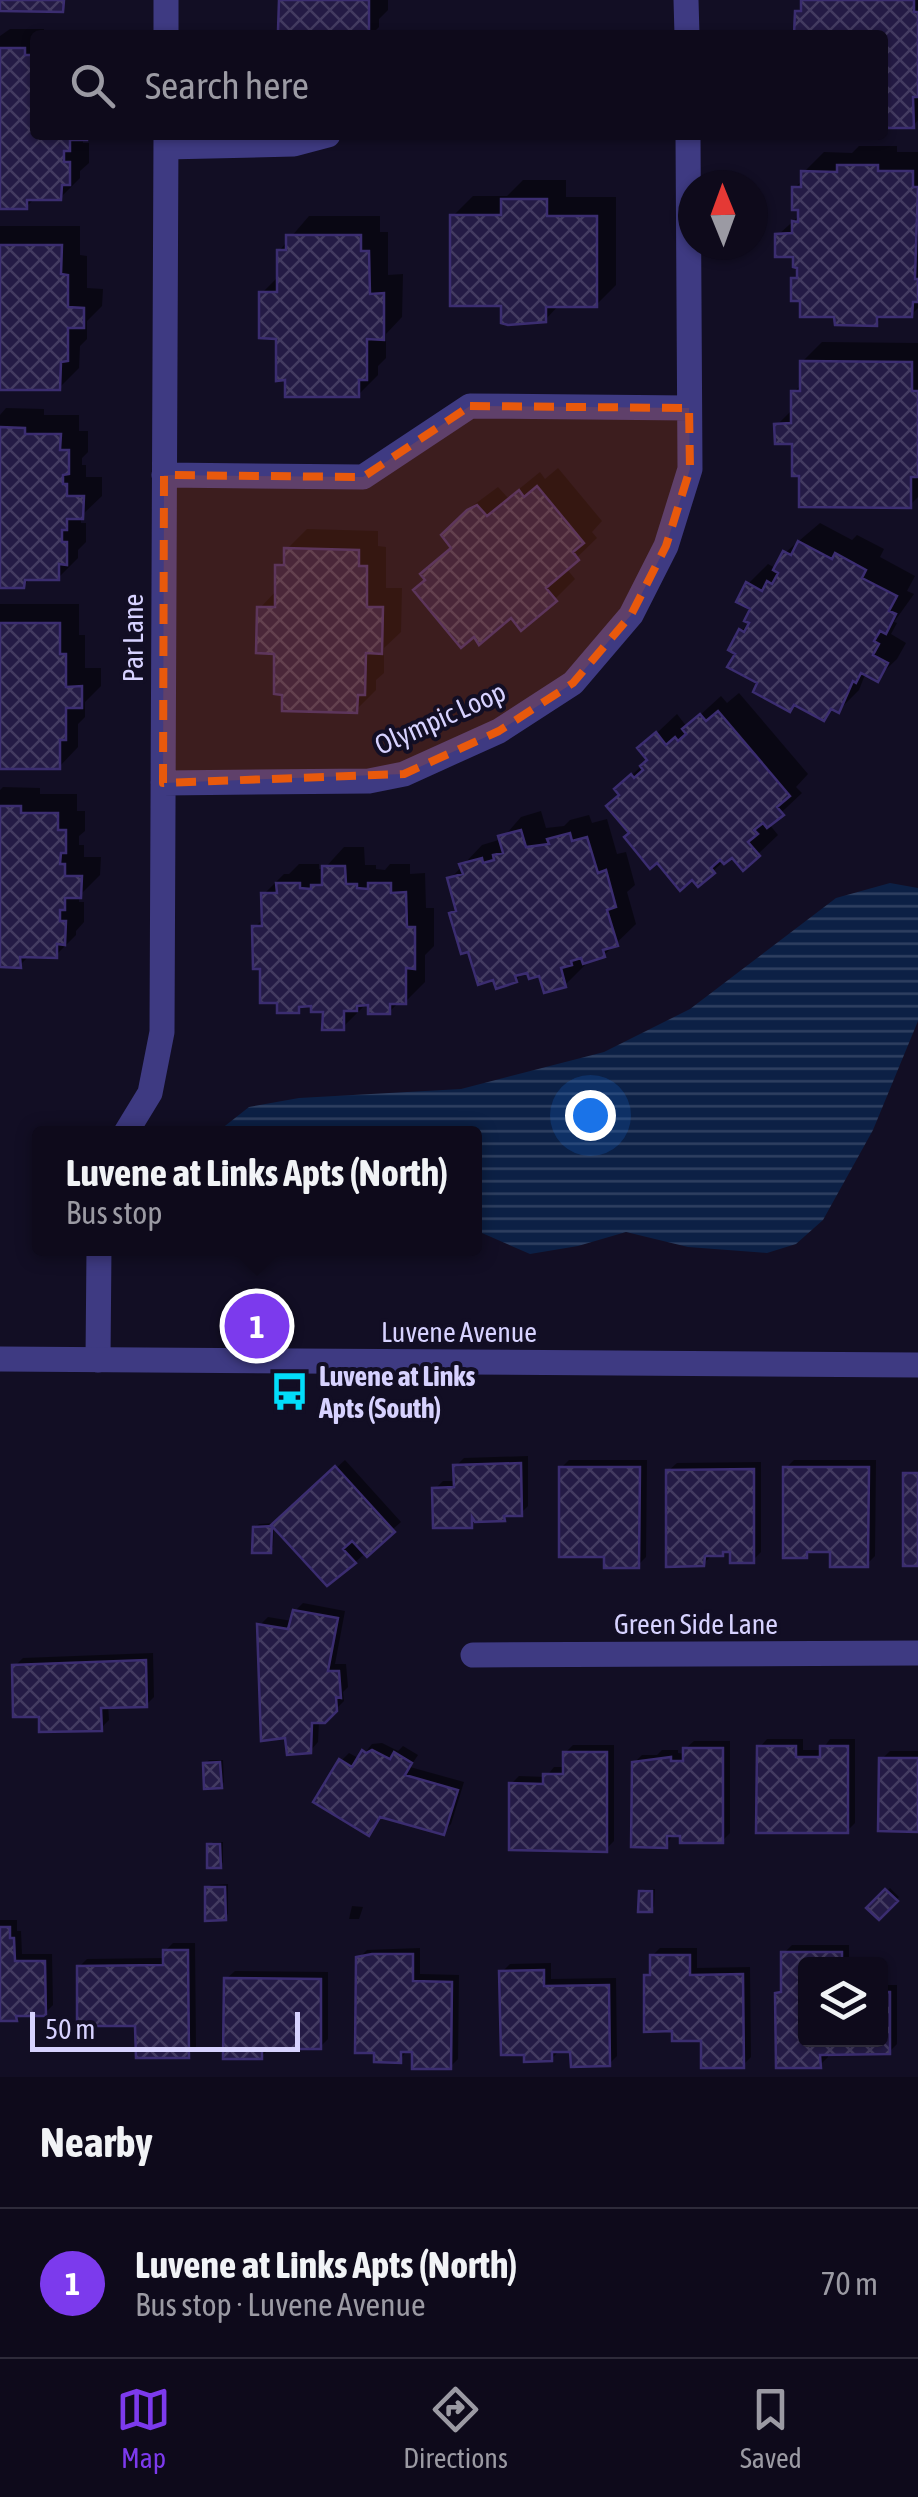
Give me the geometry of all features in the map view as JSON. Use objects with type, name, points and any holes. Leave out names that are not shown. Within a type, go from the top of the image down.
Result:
[{"type":"street","points":[[166,0],[166,30]]},
{"type":"street","points":[[686,0],[687,30]]},
{"type":"street","points":[[166,141],[294,144],[309,140]]},
{"type":"street","name":"Olympic Loop","points":[[163,783],[369,781],[404,774],[499,732],[573,683],[630,615],[666,546],[690,469],[688,140]]},
{"type":"street","name":"Par Lane","points":[[130,1126],[150,1094],[162,1032],[166,141]]},
{"type":"street","points":[[164,474],[364,476],[470,406],[689,408]]},
{"type":"street","points":[[98,1360],[99,1256]]},
{"type":"street","name":"Luvene Avenue","points":[[0,1359],[918,1366]]},
{"type":"street","name":"Green Side Lane","points":[[473,1655],[918,1654]]},
{"type":"highlighted area","points":[[470,406],[689,408],[690,469],[666,546],[631,615],[573,683],[499,731],[404,774],[163,783],[164,475],[363,477]]},
{"type":"water","points":[[890,883],[918,888],[918,1021],[873,1130],[823,1220],[796,1244],[767,1253],[688,1247],[626,1232],[530,1254],[482,1233],[482,1126],[225,1126],[249,1107],[299,1098],[461,1089],[604,1052],[690,1009],[836,898]]},
{"type":"building","points":[[0,0],[64,0],[63,12],[0,11]]},
{"type":"building","points":[[279,0],[369,0],[369,30],[278,30]]},
{"type":"building","points":[[801,0],[914,0],[914,12],[918,12],[918,97],[913,97],[914,128],[888,128],[888,30],[794,30],[795,11],[801,11]]},
{"type":"building","points":[[0,48],[25,48],[25,55],[30,55],[30,140],[70,140],[64,162],[70,162],[70,185],[62,185],[61,200],[27,200],[27,209],[0,209]]},
{"type":"building","points":[[837,165],[878,165],[878,171],[913,171],[913,187],[918,187],[918,302],[913,302],[912,317],[877,317],[877,326],[835,325],[834,317],[800,317],[800,301],[791,301],[791,278],[797,278],[797,268],[793,267],[793,257],[775,257],[775,234],[792,233],[792,221],[798,222],[798,210],[792,210],[792,187],[801,187],[801,171],[837,172]]},
{"type":"building","points":[[501,199],[547,199],[547,216],[597,216],[597,307],[546,307],[546,322],[508,325],[501,323],[501,306],[450,306],[450,215],[501,215]]},
{"type":"building","points":[[286,235],[361,235],[361,251],[369,251],[370,294],[384,293],[384,340],[367,339],[367,380],[359,380],[359,397],[285,397],[285,380],[276,381],[276,339],[259,338],[259,292],[277,292],[277,250],[286,250]]},
{"type":"building","points":[[0,245],[62,245],[61,274],[68,275],[68,307],[84,308],[84,328],[68,328],[68,361],[61,362],[60,390],[0,390]]},
{"type":"building","points":[[800,361],[912,362],[912,391],[918,391],[918,477],[911,477],[911,508],[799,507],[799,476],[792,476],[792,444],[775,444],[774,424],[791,423],[791,391],[800,391]]},
{"type":"building","points":[[0,427],[25,428],[25,434],[61,434],[60,450],[69,450],[69,474],[63,475],[63,484],[67,484],[67,496],[84,496],[83,519],[67,519],[67,530],[62,530],[62,542],[67,542],[67,565],[59,564],[59,580],[25,580],[24,588],[0,588]]},
{"type":"building","points":[[537,486],[584,543],[573,552],[579,560],[546,588],[557,601],[521,631],[511,618],[479,645],[474,637],[461,648],[413,590],[425,580],[420,574],[451,548],[441,535],[467,510],[477,505],[487,516],[519,490],[524,497]]},
{"type":"building","points":[[798,541],[832,559],[835,553],[866,570],[862,578],[897,596],[889,611],[896,614],[886,634],[880,631],[874,641],[879,644],[873,655],[888,663],[878,682],[861,673],[856,683],[853,681],[839,713],[831,709],[824,721],[794,705],[790,712],[753,692],[757,683],[727,667],[735,654],[728,650],[739,629],[744,632],[749,623],[744,621],[750,609],[736,602],[746,582],[762,591],[767,581],[772,584],[778,573],[773,570],[783,551],[791,555]]},
{"type":"building","points":[[284,548],[359,550],[359,566],[367,566],[367,607],[383,607],[382,654],[366,653],[365,695],[358,695],[357,713],[282,711],[282,695],[274,694],[274,654],[256,653],[257,607],[275,607],[275,565],[284,565]]},
{"type":"building","points":[[0,623],[60,623],[60,654],[66,654],[66,687],[82,686],[82,708],[66,708],[66,740],[60,740],[60,769],[0,769]]},
{"type":"building","points":[[718,711],[790,796],[777,807],[784,815],[767,828],[763,823],[754,830],[758,834],[748,842],[760,856],[743,871],[732,858],[724,864],[720,860],[711,868],[715,873],[698,887],[692,880],[680,891],[657,863],[650,869],[624,837],[629,833],[606,806],[619,795],[614,789],[631,774],[634,778],[643,770],[640,766],[647,760],[637,748],[656,732],[666,745],[675,737],[678,741],[686,734],[682,729],[700,714],[706,721]]},
{"type":"building","points":[[0,806],[21,806],[21,813],[58,813],[58,830],[66,830],[66,853],[61,853],[60,864],[65,864],[65,876],[82,876],[81,898],[65,898],[65,910],[60,910],[60,921],[66,921],[65,945],[57,944],[57,958],[20,957],[21,968],[0,967]]},
{"type":"building","points":[[521,830],[526,847],[549,844],[547,839],[570,833],[572,841],[587,837],[598,873],[606,870],[616,907],[607,910],[618,946],[603,950],[605,957],[583,964],[581,958],[571,961],[572,965],[561,968],[566,987],[544,993],[539,976],[529,979],[527,973],[515,976],[517,982],[496,989],[493,980],[478,985],[468,952],[461,954],[449,913],[456,911],[447,878],[463,874],[459,864],[482,858],[483,863],[494,860],[493,855],[503,853],[498,836]]},
{"type":"building","points":[[322,866],[345,866],[346,884],[357,884],[357,888],[368,889],[368,883],[391,883],[391,893],[406,892],[407,927],[415,927],[415,969],[406,968],[406,1004],[390,1004],[390,1014],[368,1014],[368,1005],[357,1006],[357,1011],[344,1011],[344,1030],[322,1030],[323,1012],[311,1012],[311,1006],[299,1007],[299,1013],[277,1013],[277,1003],[260,1003],[260,969],[253,969],[252,926],[262,926],[261,893],[277,893],[276,883],[300,883],[300,888],[311,889],[311,885],[322,885]]},
{"type":"building","points":[[521,1463],[522,1516],[475,1522],[472,1517],[472,1528],[433,1528],[432,1488],[454,1487],[453,1465]]},
{"type":"building","points":[[335,1466],[395,1532],[367,1557],[352,1541],[343,1549],[356,1563],[327,1586],[271,1525]]},
{"type":"building","points":[[559,1467],[640,1467],[639,1568],[604,1568],[604,1557],[559,1557]]},
{"type":"building","points":[[783,1467],[869,1467],[868,1567],[830,1567],[830,1552],[807,1552],[807,1558],[783,1558]]},
{"type":"building","points":[[754,1469],[754,1563],[730,1563],[730,1552],[723,1552],[723,1556],[705,1556],[704,1566],[666,1567],[666,1470]]},
{"type":"building","points":[[903,1473],[918,1473],[918,1566],[903,1566]]},
{"type":"building","points":[[272,1526],[271,1553],[252,1553],[253,1527]]},
{"type":"building","points":[[293,1610],[338,1618],[328,1671],[339,1671],[341,1698],[336,1697],[337,1711],[325,1723],[312,1723],[311,1753],[287,1755],[285,1738],[261,1741],[257,1624],[288,1629]]},
{"type":"building","points":[[146,1660],[147,1707],[101,1708],[102,1731],[39,1732],[39,1717],[13,1717],[12,1665]]},
{"type":"building","points":[[757,1746],[796,1746],[796,1757],[820,1757],[820,1746],[848,1746],[848,1833],[756,1833]]},
{"type":"building","points":[[683,1748],[723,1748],[723,1843],[680,1843],[680,1836],[667,1836],[667,1848],[631,1847],[632,1762],[671,1757],[671,1761],[683,1761]]},
{"type":"building","points":[[362,1750],[372,1750],[390,1759],[394,1752],[412,1763],[405,1775],[458,1790],[444,1835],[380,1817],[369,1836],[313,1802],[339,1759],[352,1767]]},
{"type":"building","points":[[563,1752],[607,1752],[607,1852],[509,1850],[509,1783],[543,1784],[543,1774],[563,1774]]},
{"type":"building","points":[[879,1758],[918,1758],[918,1832],[878,1831]]},
{"type":"building","points":[[220,1762],[222,1788],[204,1789],[203,1763]]},
{"type":"building","points":[[207,1844],[220,1844],[221,1868],[207,1868]]},
{"type":"building","points":[[205,1887],[225,1887],[226,1920],[205,1921]]},
{"type":"building","points":[[885,1889],[898,1901],[879,1920],[866,1908]]},
{"type":"building","points":[[639,1891],[652,1891],[652,1912],[638,1912]]},
{"type":"building","points":[[0,1927],[10,1927],[15,1961],[45,1961],[46,2016],[16,2016],[17,2021],[0,2021]]},
{"type":"building","points":[[163,1950],[188,1950],[189,2058],[136,2058],[135,2026],[77,2026],[77,1966],[163,1965]]},
{"type":"building","points":[[781,1952],[842,1952],[842,1957],[798,1957],[798,2047],[888,2047],[890,1992],[890,2054],[820,2055],[821,2068],[776,2068],[775,1993],[781,1992]]},
{"type":"building","points":[[413,1954],[413,1981],[452,1982],[451,2069],[412,2069],[412,2052],[401,2052],[401,2063],[374,2062],[374,2053],[355,2053],[356,1957]]},
{"type":"building","points":[[650,1955],[690,1955],[690,1975],[743,1974],[744,2068],[701,2068],[701,2041],[672,2041],[672,2031],[644,2032],[644,1975],[650,1975]]},
{"type":"building","points":[[544,1970],[544,1986],[609,1985],[610,2066],[571,2067],[570,2052],[552,2052],[552,2061],[524,2062],[524,2055],[501,2055],[499,1971]]},
{"type":"building","points":[[224,1978],[321,1979],[321,2049],[262,2049],[262,2059],[223,2059]]},
{"type":"place","name":"Luvene at Links Apts (North)","points":[[257,1326]]},
{"type":"place","name":"Luvene at Links Apts (South)","points":[[289,1392]]}]
